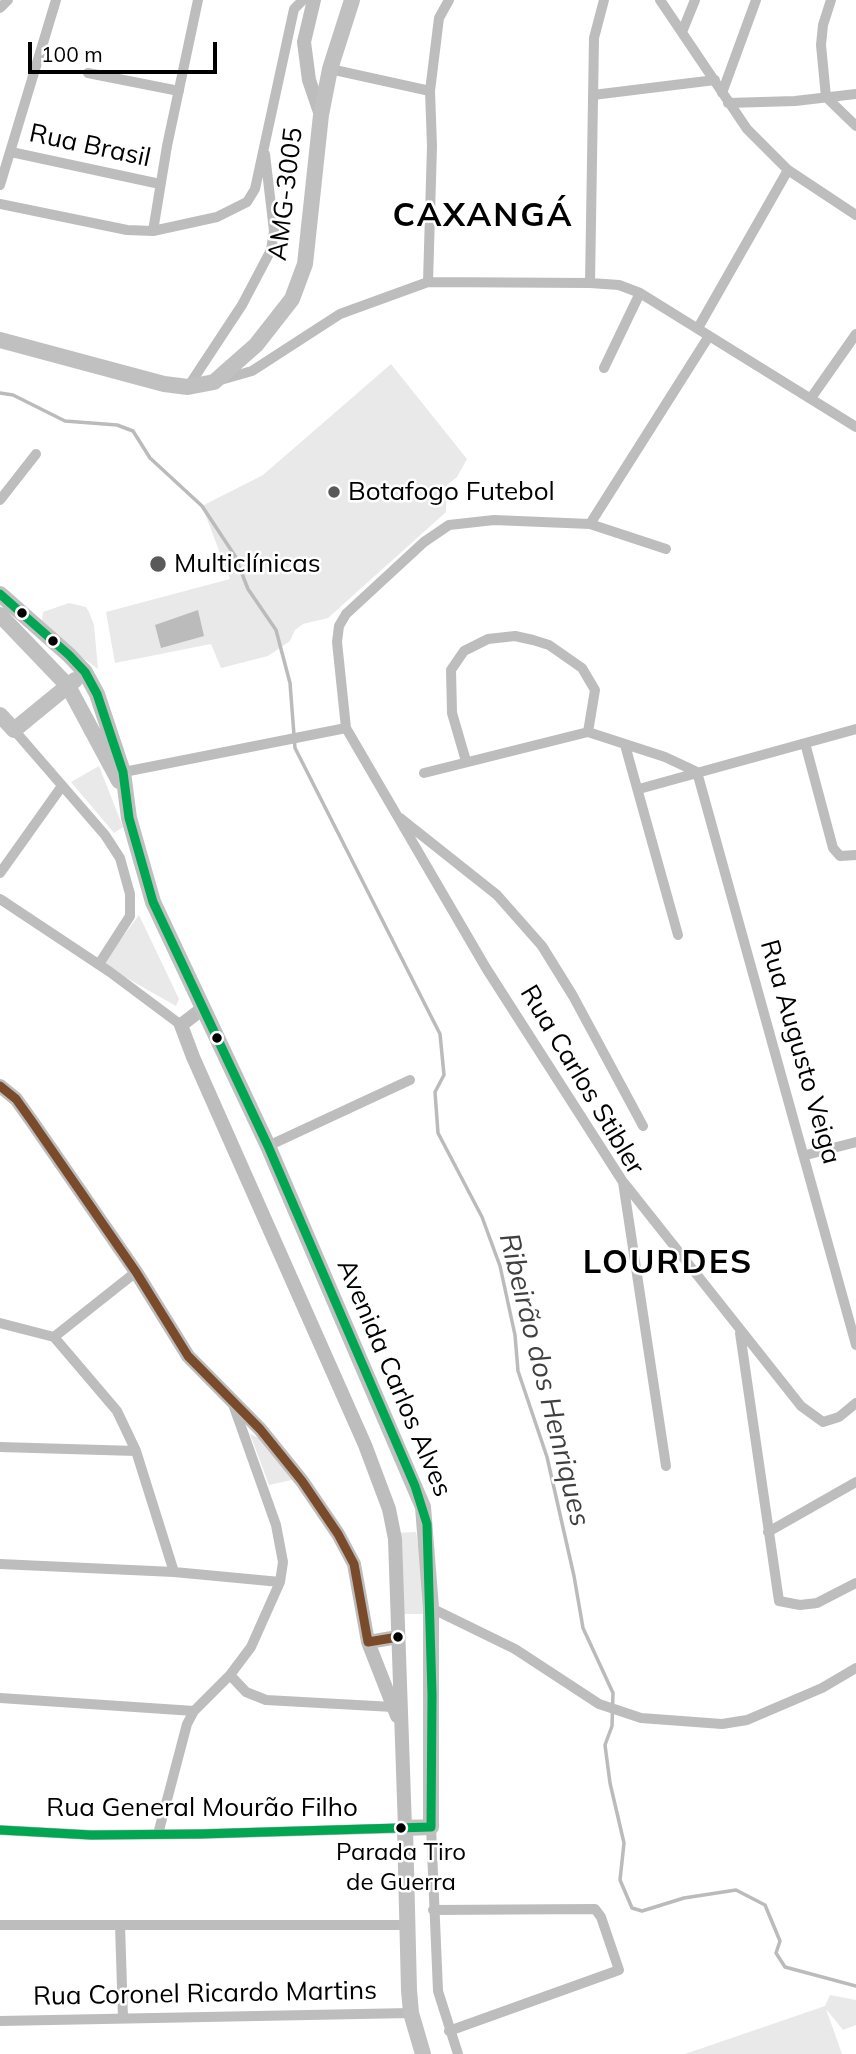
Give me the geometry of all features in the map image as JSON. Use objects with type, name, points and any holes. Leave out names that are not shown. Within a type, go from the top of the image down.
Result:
[{"type":"main road","name":"AMG-3005","points":[[214,382],[256,345],[292,299],[305,264],[311,231],[321,115],[330,68],[352,0]]},
{"type":"main road","points":[[0,340],[164,384],[188,387],[214,382]]},
{"type":"main road","points":[[0,594],[30,618],[85,672],[108,720],[120,778]]},
{"type":"main road","points":[[0,614],[68,686],[120,778]]},
{"type":"main road","points":[[0,715],[14,730],[85,672]]},
{"type":"main road","name":"Avenida Carlos Alves","points":[[120,778],[153,902],[268,1146],[423,1507],[431,1608],[431,1827]]},
{"type":"main road","points":[[424,2054],[411,2013],[406,1925],[405,1828],[431,1827]]},
{"type":"street","points":[[0,8],[8,0]]},
{"type":"street","points":[[0,185],[56,0]]},
{"type":"street","points":[[153,231],[160,184],[198,0]]},
{"type":"street","points":[[0,205],[127,230],[153,231],[217,217],[247,202],[255,189],[295,4],[303,0]]},
{"type":"street","points":[[314,0],[304,42],[309,80],[321,115]]},
{"type":"street","points":[[428,282],[432,146],[430,91],[439,18],[449,0]]},
{"type":"street","points":[[590,283],[594,38],[604,0]]},
{"type":"street","points":[[660,0],[747,130],[788,170],[856,215]]},
{"type":"street","points":[[682,32],[695,0]]},
{"type":"street","points":[[725,98],[756,0]]},
{"type":"street","points":[[831,0],[823,25],[821,45],[826,97],[856,126]]},
{"type":"street","points":[[330,68],[430,91]]},
{"type":"street","points":[[89,74],[179,91]]},
{"type":"street","points":[[593,95],[715,80]]},
{"type":"street","points":[[725,98],[795,101],[856,94]]},
{"type":"street","points":[[188,387],[242,305],[271,250],[274,231],[264,148]]},
{"type":"street","name":"Rua Brasil","points":[[11,152],[160,184]]},
{"type":"street","points":[[698,328],[788,170]]},
{"type":"street","points":[[214,382],[251,371],[340,314],[428,282],[620,285],[640,293],[856,427]]},
{"type":"street","points":[[604,368],[640,293]]},
{"type":"street","points":[[811,398],[856,334]]},
{"type":"street","points":[[590,524],[709,336]]},
{"type":"street","points":[[0,500],[36,454]]},
{"type":"street","points":[[120,778],[346,728],[337,642],[339,626],[346,614],[424,542],[449,525],[470,521],[590,524],[666,549]]},
{"type":"street","points":[[466,761],[452,713],[451,670],[464,651],[488,639],[515,636],[533,640],[549,645],[583,668],[595,690],[589,732]]},
{"type":"street","name":"Rua Carlos Stibler","points":[[346,728],[486,968],[623,1182],[666,1466]]},
{"type":"street","points":[[639,789],[856,729]]},
{"type":"street","points":[[14,730],[114,848],[130,894],[132,908],[127,925],[99,964]]},
{"type":"street","points":[[424,773],[589,732],[665,757],[697,772]]},
{"type":"street","points":[[805,743],[833,848],[841,856],[856,855]]},
{"type":"street","points":[[625,745],[678,935]]},
{"type":"street","name":"Rua Augusto Veiga","points":[[697,772],[806,1155],[856,1345]]},
{"type":"street","points":[[0,873],[62,786]]},
{"type":"street","points":[[395,814],[497,895],[542,946],[579,1006],[643,1126]]},
{"type":"street","points":[[0,899],[99,964],[181,1025],[380,1483],[395,1539],[405,1828]]},
{"type":"street","points":[[181,1025],[202,1009]]},
{"type":"street","points":[[268,1146],[410,1080]]},
{"type":"street","points":[[0,1086],[31,1119],[136,1272],[188,1356],[260,1429],[295,1472],[348,1548],[359,1582],[368,1642],[401,1726]]},
{"type":"street","points":[[806,1155],[856,1142]]},
{"type":"street","points":[[623,1182],[740,1333],[816,1419],[830,1421],[853,1405]]},
{"type":"street","points":[[54,1336],[136,1272]]},
{"type":"street","points":[[0,1323],[54,1336],[117,1411],[136,1451],[174,1572]]},
{"type":"street","points":[[740,1333],[779,1601],[800,1605],[817,1603],[856,1583]]},
{"type":"street","points":[[158,1834],[187,1724],[194,1711],[230,1675],[251,1647],[280,1582],[283,1562],[276,1525],[233,1404]]},
{"type":"street","points":[[0,1447],[136,1451]]},
{"type":"street","points":[[768,1532],[856,1482]]},
{"type":"street","points":[[0,1564],[174,1572],[280,1582]]},
{"type":"street","points":[[431,1608],[515,1649],[599,1704],[625,1714],[712,1724],[747,1720],[822,1688],[856,1668]]},
{"type":"street","points":[[368,1642],[398,1637]]},
{"type":"street","points":[[230,1675],[246,1692],[266,1700],[393,1707]]},
{"type":"street","points":[[0,1698],[194,1711]]},
{"type":"street","points":[[431,1827],[438,1991],[458,2054]]},
{"type":"street","name":"Rua General Mourão Filho","points":[[0,1830],[158,1834],[405,1828]]},
{"type":"street","points":[[433,1910],[590,1907],[598,1911],[601,1917],[619,1970],[449,2031]]},
{"type":"street","points":[[0,1924],[406,1925]]},
{"type":"street","points":[[120,1925],[123,2018]]},
{"type":"street","name":"Rua Coronel Ricardo Martins","points":[[0,2021],[411,2013]]},
{"type":"shaded area","points":[[391,364],[467,459],[457,477],[447,485],[446,512],[328,618],[303,624],[295,630],[290,641],[268,656],[221,668],[211,644],[115,663],[106,612],[230,579],[202,506],[263,475]]},
{"type":"shaded area","points":[[69,603],[86,607],[89,612],[94,625],[98,669],[41,627],[43,612]]},
{"type":"shaded area","points":[[198,610],[204,636],[161,648],[155,625]]},
{"type":"shaded area","points":[[99,766],[123,827],[114,833],[71,782]]},
{"type":"shaded area","points":[[139,915],[179,999],[176,1006],[102,964]]},
{"type":"shaded area","points":[[250,1434],[264,1440],[292,1480],[269,1485]]},
{"type":"shaded area","points":[[416,1532],[423,1577],[423,1614],[402,1614],[396,1533]]},
{"type":"shaded area","points":[[830,1995],[856,2000],[856,2025],[843,2030],[826,2009],[842,2054],[685,2054],[825,2006]]},
{"type":"waterway","name":"Ribeirão dos Henriques","points":[[0,393],[13,395],[65,421],[117,425],[133,431],[150,458],[202,506],[235,556],[248,589],[276,630],[290,683],[295,748],[440,1034],[444,1075],[435,1092],[438,1133],[482,1217],[500,1266],[515,1335],[518,1371],[547,1457],[583,1628],[613,1693],[612,1726],[605,1745],[610,1783],[624,1843],[620,1880],[632,1908],[642,1911],[684,1898],[736,1890],[765,1905],[780,1941],[776,1953],[785,1967],[856,1986]]},
{"type":"transit line","points":[[0,594],[69,655],[85,672],[97,694],[123,772],[129,818],[153,902],[268,1146],[415,1486],[427,1524],[432,1695],[431,1827],[91,1835],[0,1830]]},
{"type":"transit line","points":[[0,1086],[16,1099],[31,1120],[136,1272],[188,1356],[260,1429],[302,1481],[338,1534],[354,1564],[368,1642],[398,1637]]},
{"type":"place","name":"Botafogo Futebol","points":[[334,492]]},
{"type":"place","name":"Multiclínicas","points":[[158,564]]},
{"type":"place","name":"Parada Tiro de Guerra","points":[[401,1828]]},
{"type":"district","name":"CAXANGÁ","points":[[483,216]]},
{"type":"district","name":"LOURDES","points":[[668,1263]]}]
